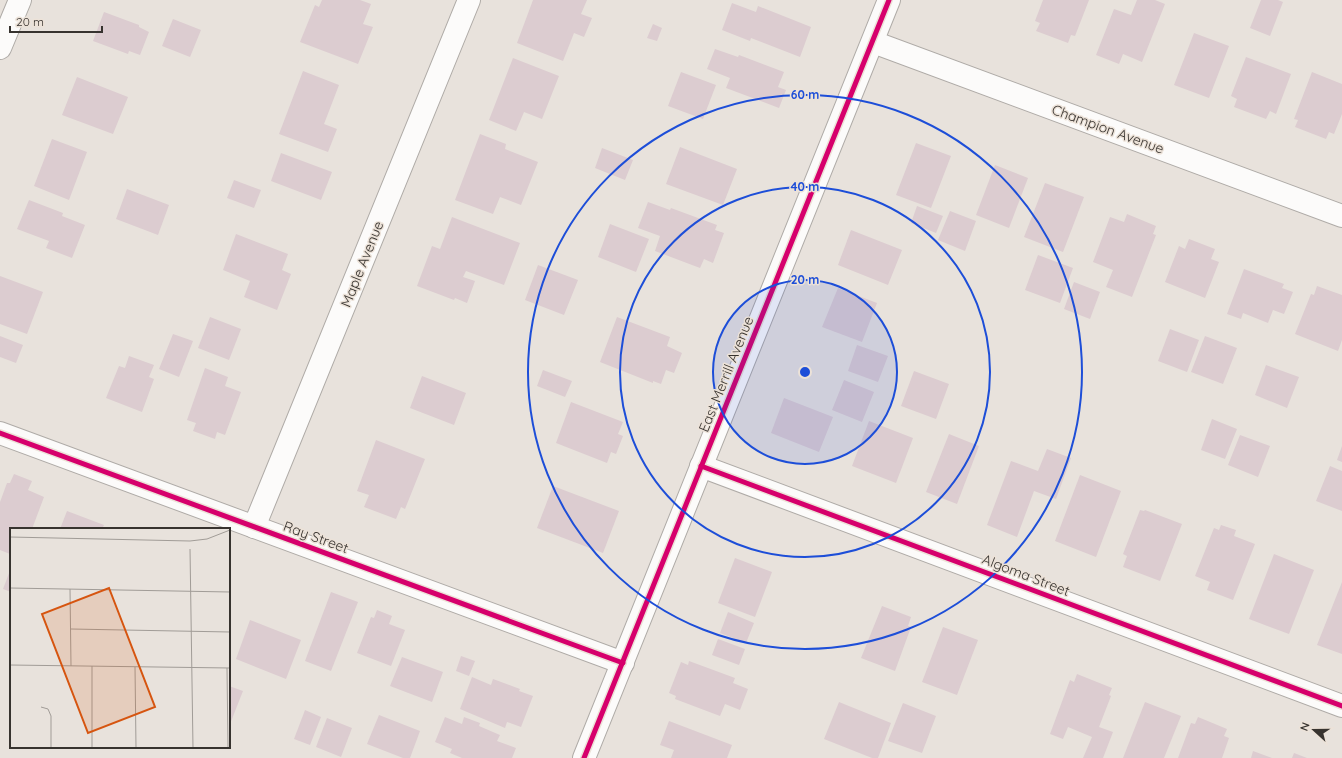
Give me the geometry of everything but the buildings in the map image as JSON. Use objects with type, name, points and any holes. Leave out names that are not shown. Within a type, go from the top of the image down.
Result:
[{"type":"street","points":[[0,48],[20,0]]},
{"type":"street","name":"Maple Avenue","points":[[254,527],[469,0]]},
{"type":"street","name":"East Merrill Avenue","points":[[584,758],[889,0]]},
{"type":"street","name":"Champion Avenue","points":[[873,42],[1342,216]]},
{"type":"street","name":"Ray Street","points":[[0,433],[623,663]]},
{"type":"street","name":"Algoma Street","points":[[701,466],[1342,706]]},
{"type":"cycle path","points":[[584,758],[889,0]]},
{"type":"cycle path","points":[[0,433],[623,663]]},
{"type":"cycle path","points":[[701,466],[1342,706]]}]
